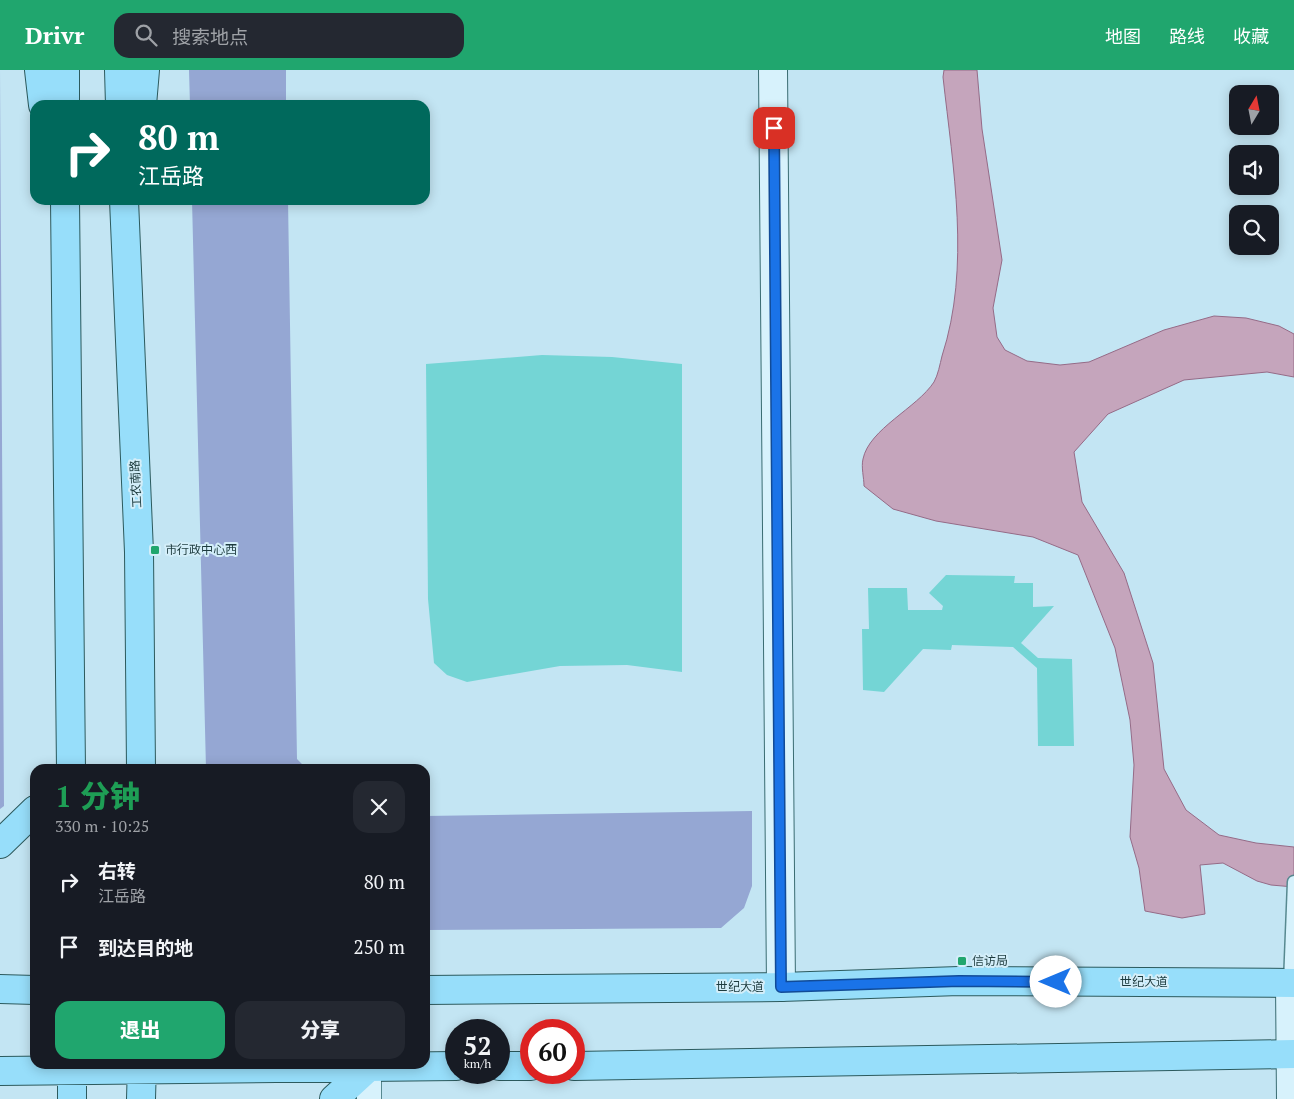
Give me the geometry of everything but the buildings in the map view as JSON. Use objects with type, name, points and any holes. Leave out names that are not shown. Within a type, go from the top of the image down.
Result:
[{"type":"main road","points":[[39,70],[42,100]]},
{"type":"main road","points":[[65,70],[65,100]]},
{"type":"main road","points":[[119,70],[120,100]]},
{"type":"main road","points":[[142,100],[145,70]]},
{"type":"main road","points":[[55,205],[64,293]]},
{"type":"main road","points":[[64,205],[70,764]]},
{"type":"main road","name":"工农南路","points":[[124,205],[126,291],[139,552],[143,764]]},
{"type":"main road","points":[[126,291],[134,205]]},
{"type":"main road","points":[[0,844],[30,815]]},
{"type":"main road","name":"世纪大道","points":[[430,990],[781,987],[959,981],[1292,983]]},
{"type":"main road","points":[[0,989],[30,990]]},
{"type":"main road","points":[[585,1066],[1292,1054]]},
{"type":"main road","points":[[430,1066],[445,1066]]},
{"type":"main road","points":[[0,1071],[36,1069]]},
{"type":"main road","points":[[72,1069],[72,1099]]},
{"type":"main road","points":[[141,1099],[142,1069]]},
{"type":"main road","points":[[334,1099],[366,1069]]},
{"type":"street","points":[[774,70],[781,987]]},
{"type":"street","points":[[1291,1099],[1292,983]]},
{"type":"street","points":[[368,1069],[369,1099]]},
{"type":"lane","points":[[1292,983],[1292,898],[1294,882]]},
{"type":"shaded area","points":[[0,70],[4,806],[0,809]]},
{"type":"shaded area","points":[[189,70],[286,70],[286,100],[190,100]]},
{"type":"shaded area","points":[[944,70],[977,70],[982,129],[1002,260],[993,308],[997,337],[1005,350],[1027,361],[1060,365],[1089,362],[1164,330],[1214,316],[1246,318],[1279,326],[1294,334],[1294,377],[1267,372],[1184,380],[1108,414],[1074,452],[1082,502],[1124,573],[1153,663],[1164,769],[1186,810],[1219,835],[1256,843],[1294,847],[1294,887],[1271,885],[1257,881],[1223,863],[1200,865],[1205,914],[1182,918],[1145,911],[1139,868],[1130,837],[1134,765],[1130,720],[1115,648],[1078,555],[1033,537],[936,521],[893,509],[864,486],[862,462],[867,448],[884,428],[917,401],[934,382],[951,322],[956,288],[958,253],[957,217],[943,77]]},
{"type":"shaded area","points":[[192,205],[288,205],[297,759],[302,764],[206,764]]},
{"type":"shaded area","points":[[752,811],[752,886],[744,908],[721,928],[430,930],[430,816]]},
{"type":"place","name":"市行政中心西","points":[[155,550]]},
{"type":"place","name":"信访局","points":[[962,961]]},
{"type":"route","points":[[774,128],[781,987],[959,981],[1056,982]]}]
